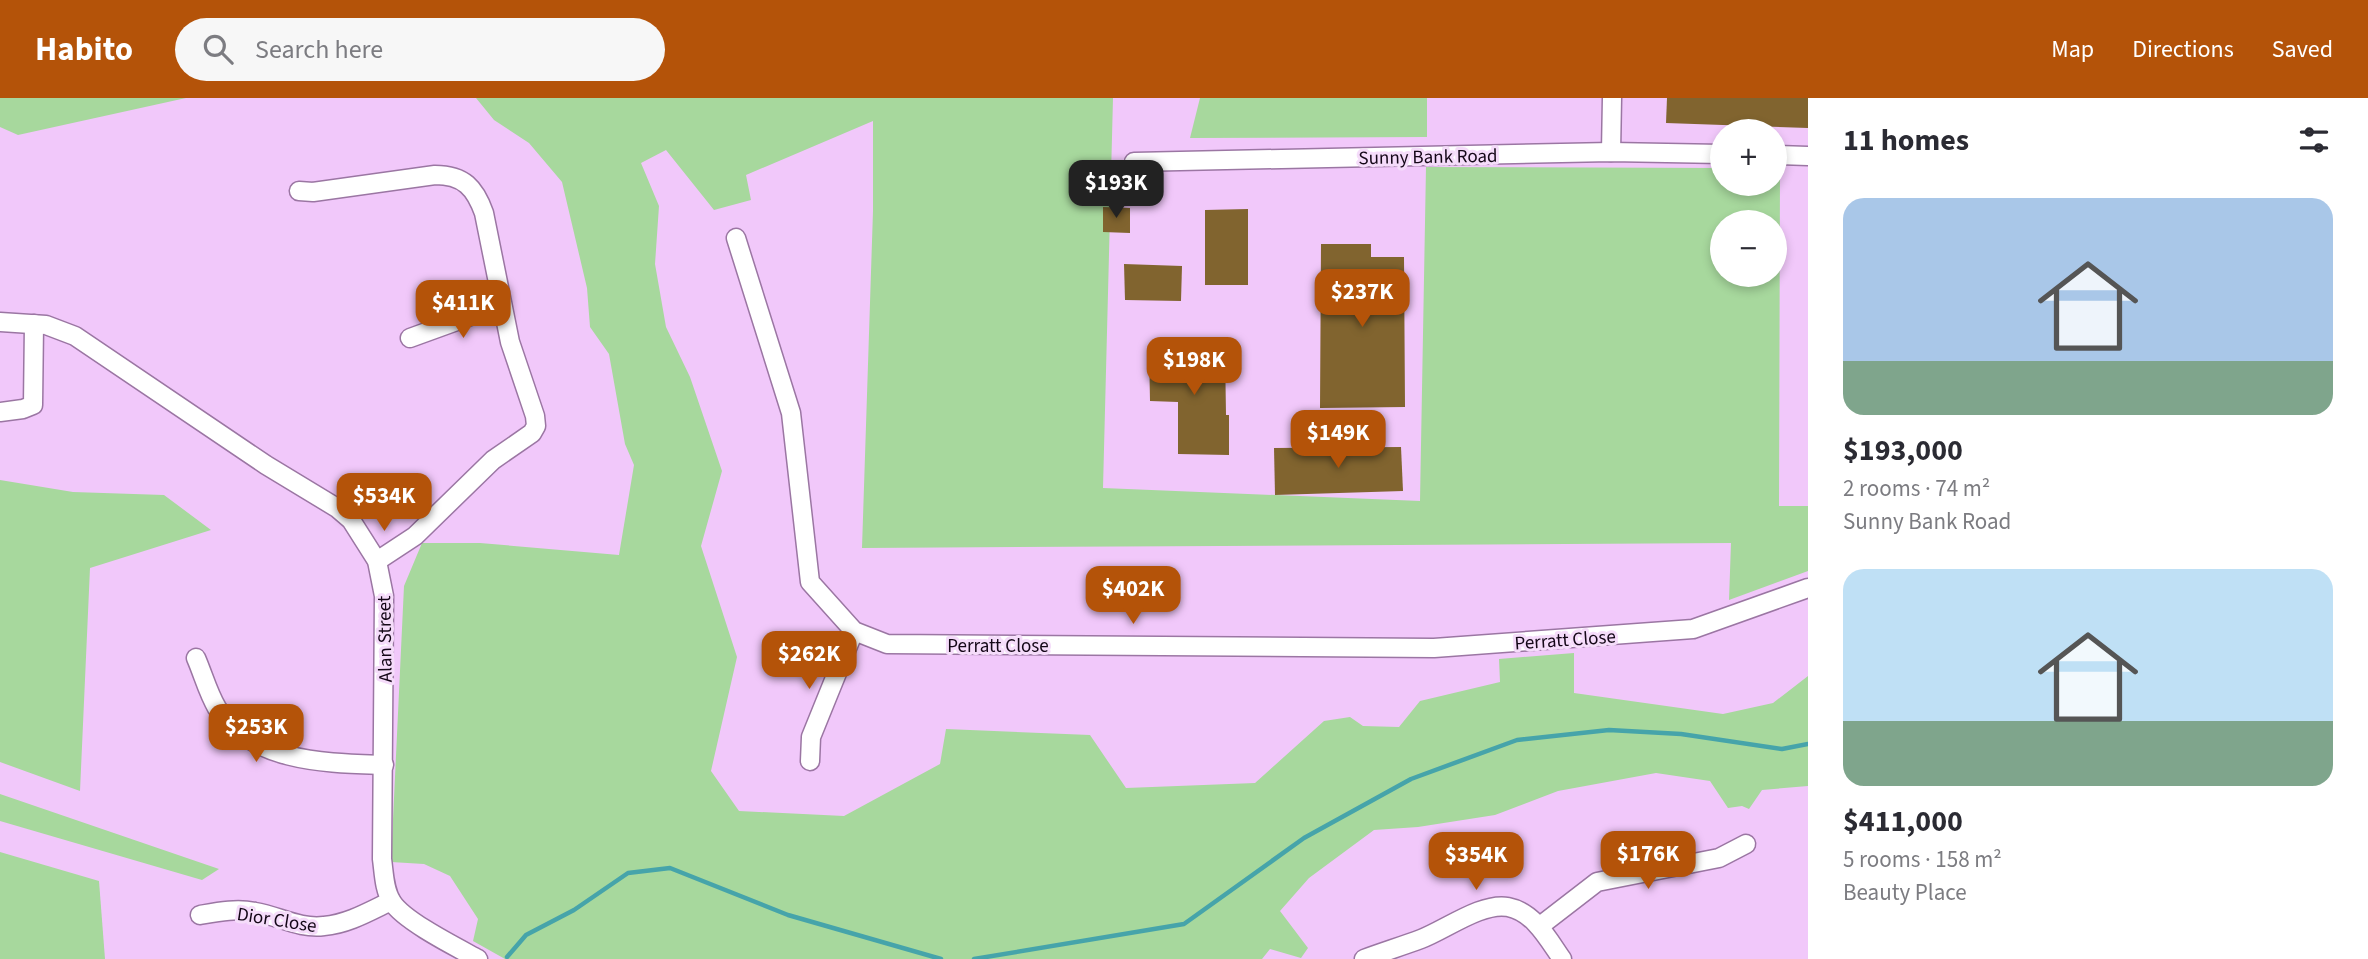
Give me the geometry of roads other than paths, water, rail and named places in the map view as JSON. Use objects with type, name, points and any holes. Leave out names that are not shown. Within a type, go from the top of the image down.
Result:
[{"type":"street","points":[[1611,152],[1612,98]]},
{"type":"street","name":"Sunny Bank Road","points":[[1134,162],[1611,152],[1710,154]]},
{"type":"street","points":[[1787,155],[1808,156]]},
{"type":"street","points":[[299,191],[313,192],[435,175],[446,175],[467,183],[478,197],[484,214],[510,342],[535,416],[536,426],[532,433],[494,460],[415,536],[377,561]]},
{"type":"street","name":"Perratt Close","points":[[736,238],[791,413],[810,582],[854,631],[887,644],[1434,648],[1693,629],[1808,588]]},
{"type":"street","points":[[410,338],[501,305]]},
{"type":"street","name":"Alan Street","points":[[0,322],[46,325],[75,336],[266,465],[337,508],[351,520],[377,561],[384,596],[382,859],[391,901]]},
{"type":"street","points":[[0,412],[23,410],[33,405],[34,324]]},
{"type":"street","points":[[810,761],[811,737],[854,631]]},
{"type":"street","points":[[196,658],[217,708],[242,735],[275,753],[317,761],[384,765]]},
{"type":"street","points":[[1540,926],[1597,882],[1719,858],[1746,844]]},
{"type":"street","points":[[391,901],[405,917],[478,959]]},
{"type":"street","name":"Dior Close","points":[[200,915],[254,911],[304,927],[325,926],[346,922],[391,901]]},
{"type":"street","points":[[1364,959],[1423,939],[1488,908],[1507,907],[1540,926],[1562,959]]},
{"type":"waterway","points":[[974,959],[1184,924],[1304,838],[1411,779],[1517,740],[1609,730],[1681,734],[1782,749],[1808,744]]},
{"type":"waterway","points":[[507,957],[526,935],[574,910],[628,873],[670,868],[788,915],[941,959]]}]
